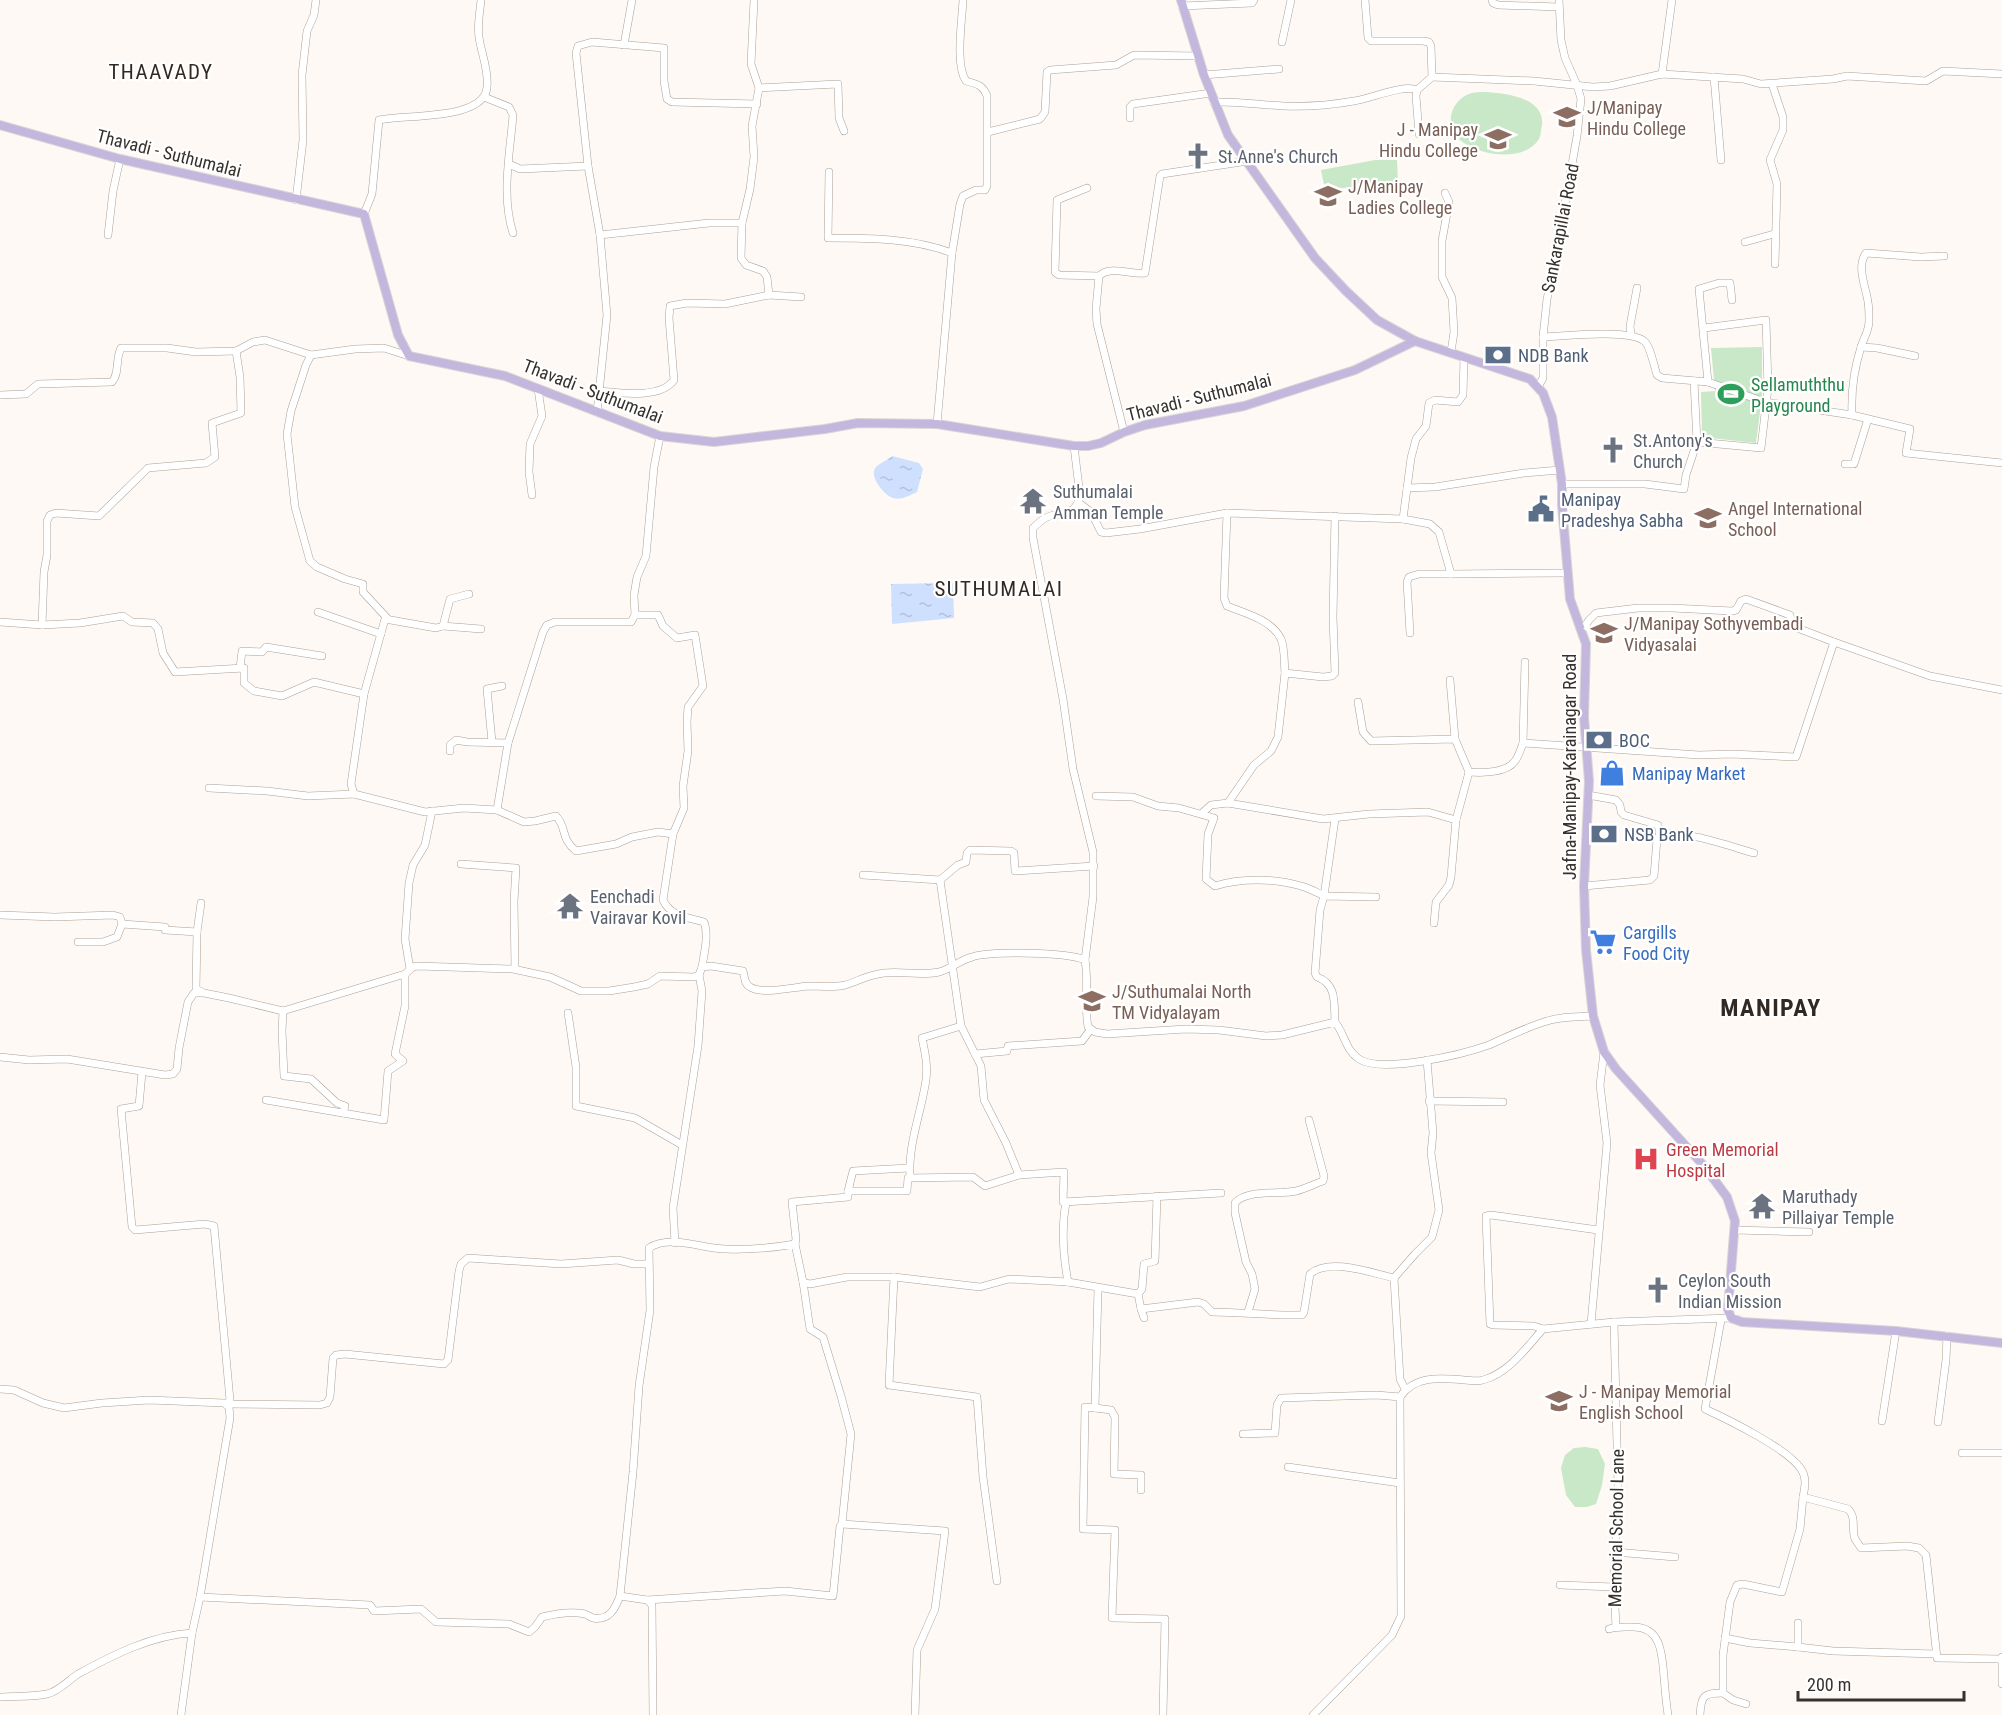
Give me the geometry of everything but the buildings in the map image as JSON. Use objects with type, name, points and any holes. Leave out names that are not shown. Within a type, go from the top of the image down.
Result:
[{"type":"main road","points":[[1181,3],[1204,75],[1228,135],[1315,258],[1377,320],[1415,341],[1530,379],[1538,387]]},
{"type":"main road","name":"Thavadi - Suthumalai","points":[[0,125],[120,159],[296,200],[364,213]]},
{"type":"main road","points":[[364,213],[398,335],[409,356]]},
{"type":"main road","name":"Thavadi - Suthumalai","points":[[409,356],[505,376],[660,436],[714,442],[858,423],[937,424],[1074,446],[1088,446],[1145,425],[1244,406],[1355,370],[1415,341]]},
{"type":"main road","name":"Jafna-Manipay-Karainagar Road","points":[[1538,387],[1552,417],[1562,484],[1570,599],[1586,644],[1584,717],[1588,795],[1584,886],[1586,950],[1593,1016],[1604,1052],[1616,1069],[1704,1166],[1727,1197],[1735,1221],[1728,1309],[1731,1318]]},
{"type":"main road","points":[[1731,1318],[1742,1322],[1896,1331],[2002,1343]]},
{"type":"street","points":[[296,200],[303,140],[302,75],[307,31],[314,15],[316,0]]},
{"type":"street","points":[[364,213],[372,194],[379,120],[447,114],[471,106],[484,97],[487,87],[478,35],[481,0]]},
{"type":"street","points":[[624,45],[632,0]]},
{"type":"street","points":[[754,0],[751,64],[759,88],[752,126],[754,157],[742,223],[741,258],[746,265],[763,271],[769,295]]},
{"type":"street","points":[[937,424],[952,254],[960,204],[963,196],[976,190],[984,190],[987,186],[987,96],[984,88],[966,81],[963,76],[961,61],[963,0]]},
{"type":"street","points":[[1181,3],[1252,3],[1254,0]]},
{"type":"street","points":[[1282,42],[1291,0]]},
{"type":"street","points":[[1365,0],[1368,38],[1371,41],[1429,42],[1432,77]]},
{"type":"street","points":[[1492,0],[1498,6],[1559,4]]},
{"type":"street","points":[[1662,74],[1672,0]]},
{"type":"street","name":"Sankarapillai Road","points":[[1538,387],[1543,378],[1542,337],[1546,299],[1554,272],[1581,99],[1565,58],[1561,40],[1559,4]]},
{"type":"street","points":[[597,412],[607,315],[600,235],[588,166],[576,53],[578,46],[592,42],[664,48],[667,99],[672,102],[757,104]]},
{"type":"street","points":[[988,132],[1040,119],[1045,111],[1047,72],[1050,70],[1116,65],[1134,55],[1198,56]]},
{"type":"street","points":[[1204,75],[1279,69]]},
{"type":"street","points":[[1417,90],[1432,77],[1610,86],[1662,74],[1714,76],[1743,79],[1761,84],[1833,79],[1847,75],[1926,81],[1943,71],[2002,74]]},
{"type":"street","points":[[1714,76],[1721,160]]},
{"type":"street","points":[[759,88],[838,84],[839,118],[844,131]]},
{"type":"street","points":[[1772,84],[1783,117],[1783,130],[1770,160],[1777,184],[1774,264]]},
{"type":"street","points":[[1130,118],[1130,106],[1133,104],[1213,97],[1283,106],[1308,106],[1354,101],[1406,88],[1417,90]]},
{"type":"street","points":[[1417,90],[1419,134]]},
{"type":"street","points":[[484,97],[509,107],[512,112],[507,202],[508,220],[513,233]]},
{"type":"street","points":[[108,235],[113,191],[120,159]]},
{"type":"street","points":[[1087,188],[1057,201],[1055,272],[1059,276],[1099,276],[1113,271],[1145,273],[1160,176],[1248,161]]},
{"type":"street","points":[[509,164],[520,169],[588,166]]},
{"type":"street","points":[[829,172],[828,238],[881,238],[938,248],[952,254]]},
{"type":"street","points":[[1445,193],[1449,202],[1442,241],[1443,277],[1452,297],[1454,332],[1451,352]]},
{"type":"street","points":[[600,235],[709,223],[742,223]]},
{"type":"street","points":[[1745,242],[1774,234]]},
{"type":"street","points":[[1852,415],[1851,397],[1854,375],[1861,347],[1869,329],[1869,304],[1862,272],[1862,259],[1866,253],[1921,257],[1944,256]]},
{"type":"street","points":[[1099,276],[1097,324],[1124,432]]},
{"type":"street","points":[[1708,382],[1699,289],[1719,283],[1730,283],[1732,300]]},
{"type":"street","points":[[1632,335],[1630,326],[1637,288]]},
{"type":"street","points":[[599,391],[658,392],[670,386],[674,380],[670,306],[687,303],[724,304],[769,295],[801,297]]},
{"type":"street","points":[[1697,442],[1761,448],[1768,388],[1766,320],[1704,328]]},
{"type":"street","points":[[1542,337],[1632,335],[1645,341],[1651,360],[1658,375],[1662,378],[1708,382],[1765,402],[1852,415],[1910,429],[1906,453],[2002,464]]},
{"type":"street","points":[[0,395],[26,394],[38,384],[112,382],[117,377],[117,354],[121,348],[167,348],[196,352],[236,351],[253,342],[265,339],[311,355],[384,348],[409,356]]},
{"type":"street","points":[[1861,347],[1915,356]]},
{"type":"street","points":[[42,625],[47,521],[50,514],[99,516],[148,468],[206,463],[215,457],[212,423],[241,413],[240,376],[236,351]]},
{"type":"street","points":[[311,355],[291,411],[286,434],[295,507],[310,561],[317,567],[363,584],[363,592],[387,618],[436,628],[443,626],[481,629]]},
{"type":"street","points":[[1403,519],[1411,458],[1416,439],[1426,426],[1429,403],[1435,400],[1458,402],[1463,395],[1464,357]]},
{"type":"street","points":[[1562,484],[1646,484],[1684,489],[1686,475],[1697,442],[1694,381]]},
{"type":"street","points":[[532,495],[529,472],[530,444],[542,416],[538,389]]},
{"type":"street","points":[[1845,464],[1854,464],[1868,419]]},
{"type":"street","points":[[497,810],[508,743],[543,632],[547,626],[555,622],[631,622],[635,615],[634,595],[637,577],[646,556],[654,466],[660,436]]},
{"type":"street","points":[[1074,446],[1079,503],[1072,511],[1047,517],[1038,523],[1033,528],[1033,538],[1063,699],[1073,769],[1093,852],[1094,897],[1085,960],[1088,1027],[1095,1032],[1107,1034],[1186,1029],[1219,1030],[1266,1036],[1282,1035],[1335,1022]]},
{"type":"street","points":[[1407,488],[1435,487],[1524,473],[1560,470]]},
{"type":"street","points":[[1079,503],[1091,512],[1101,532],[1106,534],[1227,513],[1403,519],[1430,524],[1439,532],[1451,574]]},
{"type":"street","points":[[1227,513],[1224,598],[1227,606],[1258,618],[1282,639],[1285,673],[1278,737],[1271,751],[1254,765],[1228,803]]},
{"type":"street","points":[[1285,673],[1323,677],[1332,676],[1335,673],[1333,618],[1335,516]]},
{"type":"street","points":[[1410,633],[1407,582],[1409,577],[1419,574],[1567,573]]},
{"type":"street","points":[[443,626],[450,599],[469,594]]},
{"type":"street","points":[[1582,631],[1596,613],[1638,608],[1732,611],[1746,599],[1790,615],[1792,626],[1834,642],[1930,676],[2002,690]]},
{"type":"street","points":[[318,612],[381,634]]},
{"type":"street","points":[[635,615],[658,615],[663,626],[677,638],[695,635],[703,686],[688,707],[688,751],[683,786],[684,808],[674,834],[663,900],[667,909],[704,922],[706,926],[702,967],[699,975],[702,991],[698,1046],[673,1208],[675,1243]]},
{"type":"street","points":[[0,622],[42,625],[80,623],[123,616],[132,622],[153,623],[158,629],[163,653],[175,672],[244,668],[244,683],[254,691],[282,696],[314,682],[364,694]]},
{"type":"street","points":[[354,794],[351,784],[364,694],[387,618]]},
{"type":"street","points":[[1523,743],[1699,755],[1796,757],[1834,642]]},
{"type":"street","points":[[240,668],[242,651],[262,652],[266,647],[322,656]]},
{"type":"street","points":[[1469,772],[1479,773],[1506,769],[1515,762],[1523,743],[1525,662]]},
{"type":"street","points":[[1434,923],[1436,902],[1449,885],[1451,877],[1456,820],[1469,772],[1455,739],[1450,680]]},
{"type":"street","points":[[492,742],[487,689],[502,686]]},
{"type":"street","points":[[1358,702],[1363,732],[1371,741],[1455,739]]},
{"type":"street","points":[[450,751],[450,745],[456,740],[508,743]]},
{"type":"street","points":[[209,788],[308,796],[354,794],[425,812],[464,808],[497,810],[524,822],[556,816],[560,820],[567,843],[576,851],[616,844],[632,837],[658,832],[674,834]]},
{"type":"street","points":[[1584,886],[1650,880],[1654,876],[1657,839],[1660,834],[1658,825],[1621,813],[1620,805],[1616,800],[1588,795]]},
{"type":"street","points":[[1096,796],[1133,797],[1158,807],[1179,808],[1214,818],[1208,834],[1206,879],[1215,886],[1228,882],[1270,881],[1301,886],[1324,896],[1376,897]]},
{"type":"street","points":[[1201,814],[1211,805],[1228,803],[1323,819],[1369,814],[1428,812],[1456,820]]},
{"type":"street","points":[[266,1100],[384,1120],[388,1071],[403,1061],[395,1054],[405,1006],[407,972],[405,939],[409,883],[413,865],[425,845],[432,811]]},
{"type":"street","points":[[1335,819],[1320,910],[1316,973],[1330,985],[1334,1000],[1335,1022],[1347,1048],[1360,1060],[1391,1065],[1427,1060],[1486,1046],[1558,1018],[1593,1016]]},
{"type":"street","points":[[1660,834],[1668,833],[1714,842],[1754,853]]},
{"type":"street","points":[[863,875],[940,880],[958,865],[966,862],[967,853],[970,850],[1011,851],[1014,854],[1015,871],[1094,866]]},
{"type":"street","points":[[461,864],[516,868],[515,969]]},
{"type":"street","points":[[940,880],[961,1026],[981,1066],[984,1100],[1019,1174]]},
{"type":"street","points":[[201,903],[197,932],[196,989],[204,993]]},
{"type":"street","points":[[0,915],[55,917],[113,915],[120,917],[122,924],[117,937],[103,942],[78,942]]},
{"type":"street","points":[[122,924],[197,932]]},
{"type":"street","points":[[702,967],[711,966],[743,971],[746,984],[751,988],[761,990],[832,986],[888,972],[938,972],[971,957],[986,954],[1030,954],[1075,957],[1085,960]]},
{"type":"street","points":[[0,1057],[28,1060],[67,1059],[142,1072],[173,1074],[177,1069],[188,1002],[194,993],[204,993],[283,1011],[407,972],[417,966],[515,969],[550,977],[581,991],[609,991],[648,984],[660,976],[694,977],[699,975]]},
{"type":"street","points":[[283,1011],[284,1077],[311,1080],[337,1103],[345,1106],[343,1113]]},
{"type":"street","points":[[568,1013],[576,1067],[576,1106],[635,1118],[682,1145]]},
{"type":"street","points":[[848,1191],[907,1191],[912,1137],[926,1081],[927,1064],[922,1038],[961,1026]]},
{"type":"street","points":[[975,1054],[1007,1051],[1008,1046],[1082,1041],[1091,1029]]},
{"type":"street","points":[[1591,1324],[1607,1143],[1600,1085],[1604,1052]]},
{"type":"street","points":[[1405,1389],[1400,1379],[1394,1278],[1432,1237],[1439,1210],[1431,1153],[1433,1133],[1427,1060]]},
{"type":"street","points":[[142,1072],[139,1106],[121,1109],[132,1227],[135,1230],[205,1224],[213,1226],[230,1400],[226,1404]]},
{"type":"street","points":[[1429,1101],[1503,1102]]},
{"type":"street","points":[[1248,1312],[1255,1289],[1252,1274],[1246,1262],[1235,1213],[1235,1203],[1240,1198],[1251,1194],[1281,1194],[1299,1191],[1323,1180],[1324,1176],[1309,1120]]},
{"type":"street","points":[[620,1596],[647,1600],[785,1591],[833,1596],[850,1434],[823,1337],[810,1329],[795,1244],[792,1202],[848,1197],[853,1171],[909,1168]]},
{"type":"street","points":[[910,1178],[973,1177],[985,1185],[1019,1174],[1064,1172],[1063,1202],[1221,1193]]},
{"type":"street","points":[[1137,1294],[1142,1289],[1144,1264],[1155,1261],[1157,1197]]},
{"type":"street","points":[[1066,1202],[1062,1223],[1064,1262],[1068,1282]]},
{"type":"street","points":[[1598,1230],[1486,1216],[1490,1324],[1534,1326],[1544,1329],[1614,1322],[1731,1318]]},
{"type":"street","points":[[1735,1230],[1809,1232]]},
{"type":"street","points":[[200,1597],[370,1605],[374,1611],[422,1609],[436,1622],[509,1624],[530,1632],[542,1617],[553,1614],[584,1613],[594,1618],[604,1617],[613,1612],[620,1596],[639,1386],[650,1310],[649,1248],[653,1245],[675,1243],[752,1250],[795,1244]]},
{"type":"street","points":[[0,1389],[14,1390],[43,1403],[64,1408],[102,1402],[149,1400],[320,1405],[327,1403],[330,1397],[333,1359],[336,1355],[444,1364],[448,1360],[459,1271],[461,1264],[468,1258],[561,1264],[618,1260],[634,1264],[648,1264]]},
{"type":"street","points":[[1141,1309],[1198,1302],[1204,1304],[1212,1312],[1302,1315],[1310,1274],[1315,1269],[1342,1266],[1394,1278]]},
{"type":"street","points":[[803,1282],[810,1284],[847,1277],[894,1277],[980,1287],[1009,1279],[1068,1282],[1137,1294]]},
{"type":"street","points":[[894,1277],[889,1384],[977,1397],[984,1477],[998,1581]]},
{"type":"street","points":[[1095,1407],[1098,1288]]},
{"type":"street","points":[[1137,1294],[1144,1318]]},
{"type":"street","points":[[1721,1320],[1706,1409],[1778,1449],[1801,1469],[1806,1483],[1800,1529],[1782,1592],[1737,1585],[1730,1602],[1723,1655],[1723,1694]]},
{"type":"street","name":"Memorial School Lane","points":[[1614,1322],[1618,1485],[1612,1628],[1641,1627],[1656,1638],[1662,1654],[1668,1715]]},
{"type":"street","points":[[1312,1715],[1392,1635],[1401,1616],[1400,1397],[1405,1389],[1416,1382],[1439,1378],[1481,1381],[1503,1372],[1544,1329]]},
{"type":"street","points":[[1882,1420],[1896,1331]]},
{"type":"street","points":[[1938,1422],[1947,1336]]},
{"type":"street","points":[[1243,1434],[1275,1433],[1277,1405],[1281,1398],[1377,1395],[1400,1397]]},
{"type":"street","points":[[181,1715],[192,1633],[230,1418],[229,1407],[226,1404]]},
{"type":"street","points":[[1141,1490],[1141,1475],[1114,1474],[1115,1417],[1111,1410],[1085,1407],[1083,1529],[1114,1530],[1113,1617],[1165,1618],[1162,1715]]},
{"type":"street","points":[[1962,1453],[2002,1454]]},
{"type":"street","points":[[1288,1467],[1400,1484]]},
{"type":"street","points":[[1803,1497],[1848,1509],[1852,1513],[1855,1524],[1854,1538],[1861,1548],[1907,1546],[1919,1548],[1926,1555],[1936,1658],[2002,1658],[2002,1684]]},
{"type":"street","points":[[842,1524],[945,1531],[935,1609],[917,1650],[915,1715]]},
{"type":"street","points":[[1615,1552],[1675,1557]]},
{"type":"street","points":[[1560,1585],[1614,1587]]},
{"type":"street","points":[[647,1600],[652,1605],[653,1715]]},
{"type":"street","points":[[1798,1623],[1798,1647]]},
{"type":"street","points":[[0,1697],[49,1694],[105,1659],[166,1637],[192,1633]]},
{"type":"street","points":[[1725,1638],[1750,1643],[1833,1651],[1936,1654]]},
{"type":"street","points":[[1700,1715],[1701,1702],[1709,1693],[1723,1694],[1746,1704]]},
{"type":"green space","points":[[1485,92],[1522,98],[1537,108],[1541,116],[1541,134],[1532,147],[1523,152],[1501,155],[1478,150],[1458,138],[1451,123],[1454,107],[1467,95]]},
{"type":"green space","points":[[1375,160],[1397,160],[1398,182],[1325,190],[1321,170]]},
{"type":"green space","name":"Sellamuththu Playground","points":[[1762,347],[1762,396],[1756,443],[1702,437],[1701,392],[1715,391],[1711,348]]},
{"type":"green space","points":[[1574,1448],[1598,1449],[1605,1464],[1602,1485],[1596,1504],[1575,1507],[1566,1495],[1561,1468],[1565,1455]]},
{"type":"water","points":[[892,456],[919,463],[923,469],[917,492],[896,499],[885,493],[878,485],[874,471]]},
{"type":"water","points":[[953,583],[954,618],[892,624],[891,584]]},
{"type":"place","name":"J/Manipay Hindu College","points":[[1567,117]]},
{"type":"place","name":"J - Manipay Hindu College","points":[[1498,139]]},
{"type":"place","name":"St.Anne's Church","points":[[1198,156]]},
{"type":"place","name":"J/Manipay Ladies College","points":[[1328,196]]},
{"type":"place","name":"NDB Bank","points":[[1498,355]]},
{"type":"place","name":"Sellamuththu Playground","points":[[1731,394]]},
{"type":"place","name":"St.Antony's Church","points":[[1613,450]]},
{"type":"place","name":"Suthumalai Amman Temple","points":[[1033,501]]},
{"type":"place","name":"Manipay Pradeshya Sabha","points":[[1541,509]]},
{"type":"place","name":"Angel International School","points":[[1708,518]]},
{"type":"place","name":"J/Manipay Sothyvembadi Vidyasalai","points":[[1604,633]]},
{"type":"place","name":"BOC","points":[[1599,740]]},
{"type":"place","name":"Manipay Market","points":[[1612,773]]},
{"type":"place","name":"NSB Bank","points":[[1604,834]]},
{"type":"place","name":"Eenchadi Vairavar Kovil","points":[[570,906]]},
{"type":"place","name":"Cargills Food City","points":[[1603,942]]},
{"type":"place","name":"J/Suthumalai North TM Vidyalayam","points":[[1092,1001]]},
{"type":"place","name":"Green Memorial Hospital","points":[[1646,1159]]},
{"type":"place","name":"Maruthady Pillaiyar Temple","points":[[1762,1206]]},
{"type":"place","name":"Ceylon South Indian Mission","points":[[1658,1290]]},
{"type":"place","name":"J - Manipay Memorial English School","points":[[1559,1401]]},
{"type":"district","name":"THAAVADY","points":[[161,72]]},
{"type":"district","name":"SUTHUMALAI","points":[[999,589]]},
{"type":"district","name":"MANIPAY","points":[[1771,1008]]}]
